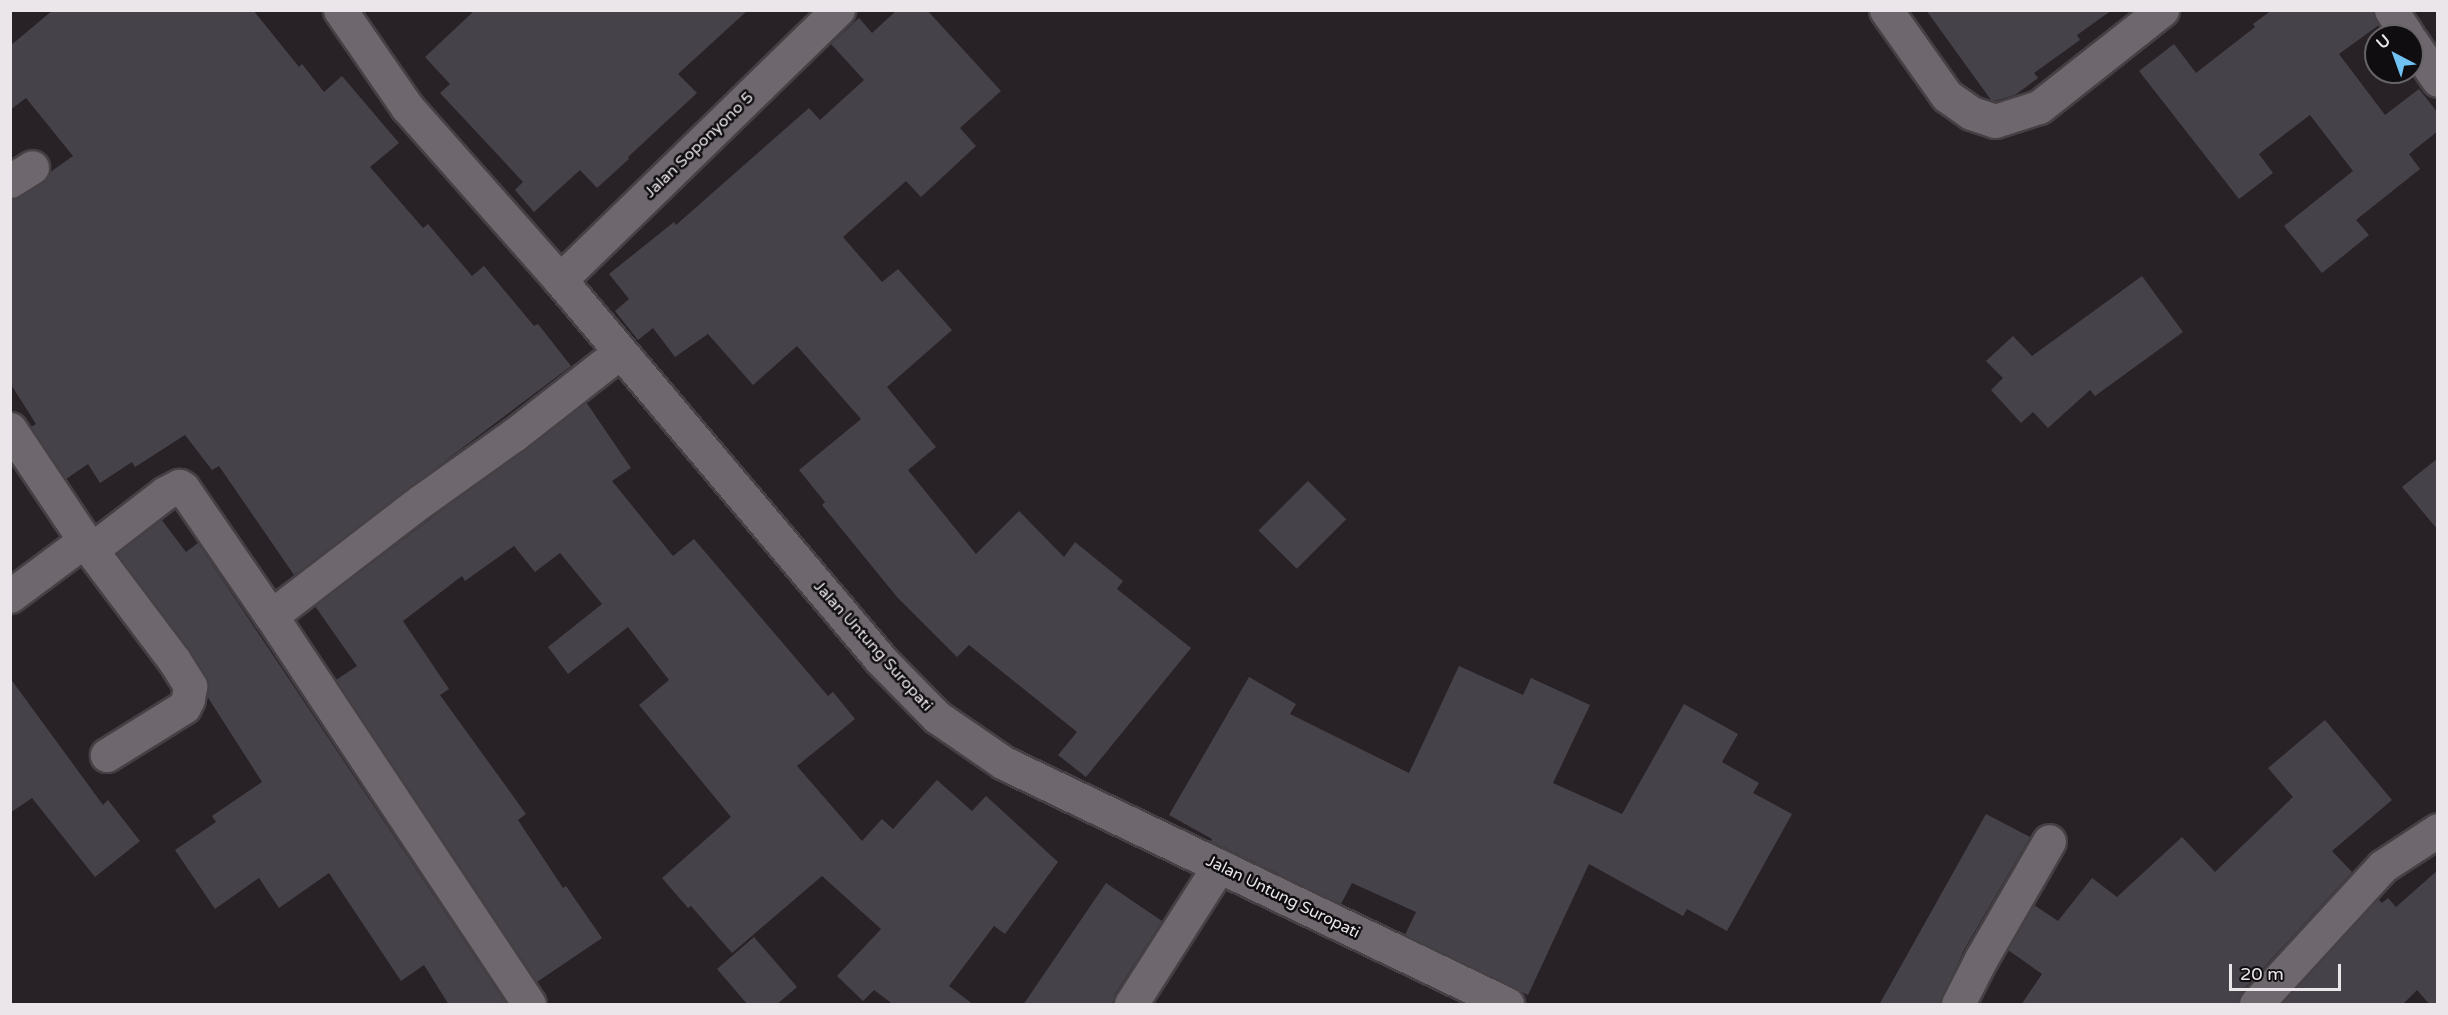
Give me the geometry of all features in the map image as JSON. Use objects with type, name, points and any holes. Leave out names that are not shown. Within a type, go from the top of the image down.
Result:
[{"type":"street","name":"Jalan Untung Suropati","points":[[339,10],[406,106],[560,280],[879,658],[938,717],[1004,764],[1507,1005]]},
{"type":"street","name":"Jalan Soponyono 5","points":[[560,280],[838,10]]},
{"type":"street","points":[[1886,10],[1947,96],[1971,113],[1995,121],[2038,107],[2162,10]]},
{"type":"street","points":[[2391,10],[2400,24]]},
{"type":"street","points":[[2424,60],[2438,81]]},
{"type":"street","points":[[271,616],[421,501],[515,434],[620,352]]},
{"type":"street","points":[[10,429],[88,545],[174,660],[190,686],[184,706],[107,754]]},
{"type":"street","points":[[10,596],[173,488],[183,488],[271,616],[529,1005]]},
{"type":"street","points":[[2256,1005],[2383,866],[2438,830]]},
{"type":"street","points":[[1958,1005],[1981,959],[2049,841]]},
{"type":"street","points":[[1131,1005],[1219,866]]},
{"type":"building","points":[[53,10],[253,10],[299,67],[302,64],[324,92],[342,76],[399,143],[370,167],[423,228],[428,224],[472,276],[484,266],[534,326],[538,324],[571,366],[294,575],[219,466],[212,470],[185,435],[135,467],[132,462],[100,483],[88,464],[66,479],[31,427],[36,424],[10,383],[10,200],[42,183],[49,173],[73,156],[26,98],[10,110],[10,46]]},
{"type":"building","points":[[475,10],[748,10],[678,74],[697,93],[628,157],[629,159],[597,188],[580,170],[534,212],[515,190],[523,182],[440,93],[450,84],[425,57]]},
{"type":"building","points":[[897,10],[927,10],[1001,91],[960,128],[976,146],[921,197],[906,181],[843,237],[882,282],[898,269],[952,330],[887,387],[936,447],[908,470],[976,554],[1019,511],[1064,557],[1075,542],[1123,581],[1117,589],[1191,648],[1086,777],[1058,755],[1077,732],[969,645],[957,657],[897,597],[822,505],[825,502],[799,470],[861,419],[797,346],[753,385],[708,334],[675,357],[653,328],[638,340],[615,311],[629,299],[609,274],[674,222],[676,225],[809,108],[820,120],[864,80],[831,44],[859,18],[872,33]]},
{"type":"building","points":[[1926,10],[2112,10],[2077,35],[2080,40],[2034,73],[2038,78],[2015,95],[1995,101],[1991,100]]},
{"type":"building","points":[[2272,10],[2372,10],[2379,24],[2364,24],[2364,36],[2339,54],[2385,115],[2419,89],[2438,113],[2438,131],[2409,154],[2420,169],[2356,220],[2369,235],[2322,273],[2284,226],[2353,171],[2310,115],[2259,154],[2273,173],[2239,199],[2139,71],[2174,44],[2196,73],[2255,27],[2253,24]]},
{"type":"building","points":[[2142,276],[2183,332],[2095,396],[2090,390],[2048,428],[2033,412],[2021,423],[1991,390],[2003,378],[1986,361],[2013,336],[2032,356]]},
{"type":"building","points":[[586,402],[631,468],[612,481],[673,556],[694,539],[828,696],[833,692],[855,719],[797,766],[862,841],[882,819],[893,829],[937,780],[972,811],[986,796],[1058,862],[1005,934],[994,926],[949,986],[974,1005],[894,1005],[874,990],[863,1001],[837,976],[881,929],[822,876],[732,953],[691,906],[688,908],[662,878],[731,817],[639,705],[669,680],[628,627],[568,674],[548,647],[602,604],[560,553],[535,572],[514,546],[465,581],[462,576],[403,621],[449,689],[440,695],[526,814],[518,820],[563,888],[566,886],[602,938],[537,982],[336,680],[357,666],[315,606]]},
{"type":"building","points":[[2438,458],[2438,530],[2402,487]]},
{"type":"building","points":[[1308,481],[1346,519],[1297,569],[1259,530]]},
{"type":"building","points":[[161,519],[186,552],[198,543],[507,1005],[449,1005],[424,965],[401,981],[329,873],[279,908],[259,878],[215,909],[175,850],[216,822],[212,816],[262,782],[207,696],[206,677],[190,650],[117,554]]},
{"type":"building","points":[[1459,666],[1523,695],[1531,678],[1590,705],[1553,783],[1622,814],[1684,704],[1738,734],[1722,762],[1759,783],[1753,793],[1792,814],[1727,931],[1687,909],[1683,916],[1589,864],[1528,995],[1405,935],[1416,912],[1352,883],[1341,904],[1211,841],[1212,839],[1169,815],[1249,677],[1296,704],[1290,714],[1409,773]]},
{"type":"building","points":[[10,678],[103,805],[108,800],[140,841],[95,877],[32,798],[10,813]]},
{"type":"building","points":[[2325,720],[2392,800],[2332,851],[2352,872],[2242,991],[2238,1005],[2021,1005],[2042,974],[2008,950],[2034,905],[2058,921],[2092,878],[2117,897],[2182,837],[2215,872],[2293,797],[2268,768]]},
{"type":"building","points":[[1986,814],[2030,837],[1964,950],[1939,1005],[1879,1005]]},
{"type":"building","points":[[2438,870],[2438,1005],[2430,1005],[2417,990],[2402,1005],[2281,1005],[2378,899],[2382,903],[2388,898],[2396,907]]},
{"type":"building","points":[[1106,883],[1162,921],[1115,994],[1112,1005],[1023,1005]]},
{"type":"building","points":[[754,937],[797,987],[776,1005],[748,1005],[717,969]]}]
